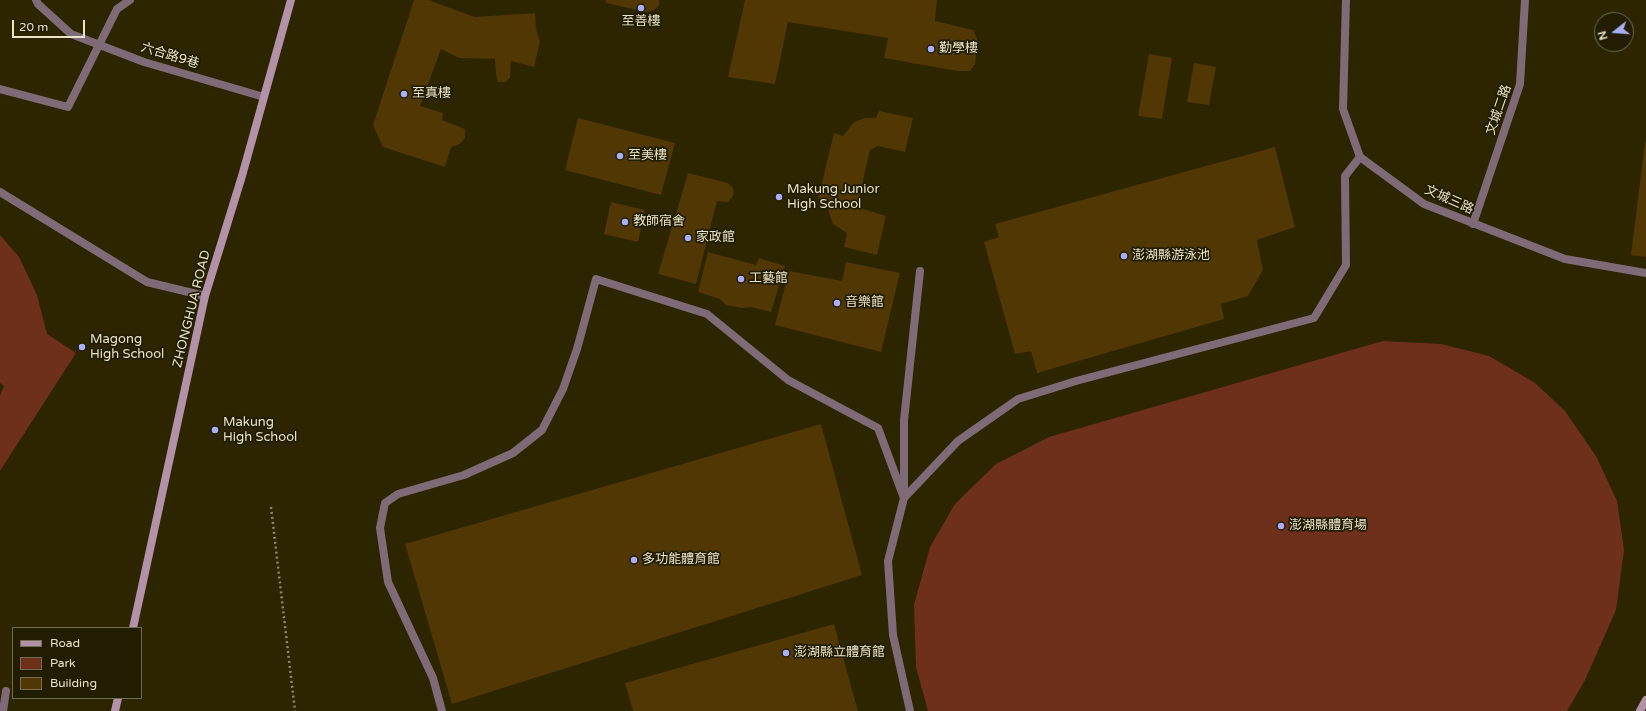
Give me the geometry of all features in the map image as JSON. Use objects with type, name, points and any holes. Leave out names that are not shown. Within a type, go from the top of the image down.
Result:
[{"type":"main road","name":"ZHONGHUA ROAD","points":[[133,627],[205,296],[291,0]]},
{"type":"main road","points":[[115,711],[118,699]]},
{"type":"main road","points":[[1640,711],[1646,700]]},
{"type":"street","name":"六合路9巷","points":[[36,0],[38,4],[71,34],[144,62],[264,97]]},
{"type":"street","points":[[0,89],[68,107],[118,9],[130,0]]},
{"type":"street","points":[[904,498],[958,441],[1018,399],[1076,381],[1314,318],[1346,264],[1345,176],[1360,157],[1343,109],[1346,0]]},
{"type":"street","name":"文城二路","points":[[1473,224],[1520,84],[1525,0]]},
{"type":"street","name":"文城三路","points":[[1360,157],[1424,204],[1473,224],[1565,260],[1646,273]]},
{"type":"street","points":[[0,192],[147,282],[205,296]]},
{"type":"street","points":[[910,711],[893,635],[888,561],[904,498],[904,420],[920,271]]},
{"type":"street","points":[[442,711],[434,678],[388,582],[380,528],[385,503],[398,494],[464,475],[513,453],[542,430],[563,389],[596,279],[708,314],[788,380],[878,428],[904,498]]},
{"type":"street","points":[[3,711],[6,691]]},
{"type":"path","points":[[271,507],[295,711]]},
{"type":"green space","points":[[0,235],[19,257],[37,295],[47,334],[76,353],[0,471],[0,396],[4,386],[0,383]]},
{"type":"green space","name":"澎湖縣體育場","points":[[1383,341],[1441,344],[1489,356],[1535,383],[1565,411],[1596,456],[1617,501],[1624,550],[1616,610],[1585,680],[1567,711],[928,711],[916,667],[914,605],[930,547],[955,504],[996,464],[1049,437]]},
{"type":"building","name":"至真樓","points":[[414,0],[428,0],[475,17],[535,13],[536,29],[540,42],[534,67],[511,61],[510,78],[506,82],[498,82],[495,59],[459,58],[441,49],[420,106],[443,113],[442,120],[465,129],[465,138],[460,144],[451,147],[445,167],[383,147],[373,125]]},
{"type":"building","name":"至善樓","points":[[606,0],[659,0],[659,5],[654,10],[646,12],[606,3]]},
{"type":"building","name":"勤學樓","points":[[745,0],[937,0],[935,21],[973,30],[978,41],[975,64],[970,71],[957,71],[884,58],[888,38],[788,22],[775,84],[728,77]]},
{"type":"building","points":[[1149,54],[1172,58],[1162,119],[1138,116]]},
{"type":"building","points":[[1194,63],[1216,67],[1209,105],[1187,102]]},
{"type":"building","points":[[879,111],[913,118],[905,152],[878,146],[870,150],[857,207],[886,216],[877,255],[844,247],[847,233],[833,224],[829,213],[828,202],[818,199],[834,133],[843,136],[854,122],[865,118],[876,118]]},
{"type":"building","name":"至美樓","points":[[578,118],[675,143],[661,195],[565,170]]},
{"type":"building","points":[[1646,142],[1646,257],[1631,255]]},
{"type":"building","name":"澎湖縣游泳池","points":[[1275,147],[1295,227],[1257,240],[1263,270],[1248,296],[1221,304],[1224,319],[1037,373],[1031,351],[1015,354],[984,242],[999,237],[995,224]]},
{"type":"building","name":"家政館","points":[[688,173],[728,183],[733,188],[733,196],[728,202],[717,201],[696,284],[658,274]]},
{"type":"building","name":"教師宿舍","points":[[611,202],[645,210],[638,242],[604,234]]},
{"type":"building","name":"工藝館","points":[[708,252],[756,265],[759,258],[785,266],[771,312],[751,307],[742,308],[726,305],[720,299],[698,292]]},
{"type":"building","name":"音樂館","points":[[846,262],[900,273],[881,352],[775,325],[789,271],[842,281]]},
{"type":"building","name":"多功能體育館","points":[[821,424],[862,575],[452,704],[405,544]]},
{"type":"building","name":"澎湖縣立體育館","points":[[834,624],[858,711],[633,711],[625,683]]},
{"type":"place","name":"至善樓","points":[[641,8]]},
{"type":"place","name":"勤學樓","points":[[931,49]]},
{"type":"place","name":"至真樓","points":[[404,94]]},
{"type":"place","name":"至美樓","points":[[620,156]]},
{"type":"place","name":"Makung Junior High School","points":[[779,197]]},
{"type":"place","name":"教師宿舍","points":[[625,222]]},
{"type":"place","name":"家政館","points":[[688,238]]},
{"type":"place","name":"澎湖縣游泳池","points":[[1124,256]]},
{"type":"place","name":"工藝館","points":[[741,279]]},
{"type":"place","name":"音樂館","points":[[837,303]]},
{"type":"place","name":"Magong High School","points":[[82,347]]},
{"type":"place","name":"Makung High School","points":[[215,430]]},
{"type":"place","name":"澎湖縣體育場","points":[[1281,526]]},
{"type":"place","name":"多功能體育館","points":[[634,560]]},
{"type":"place","name":"澎湖縣立體育館","points":[[786,653]]}]
